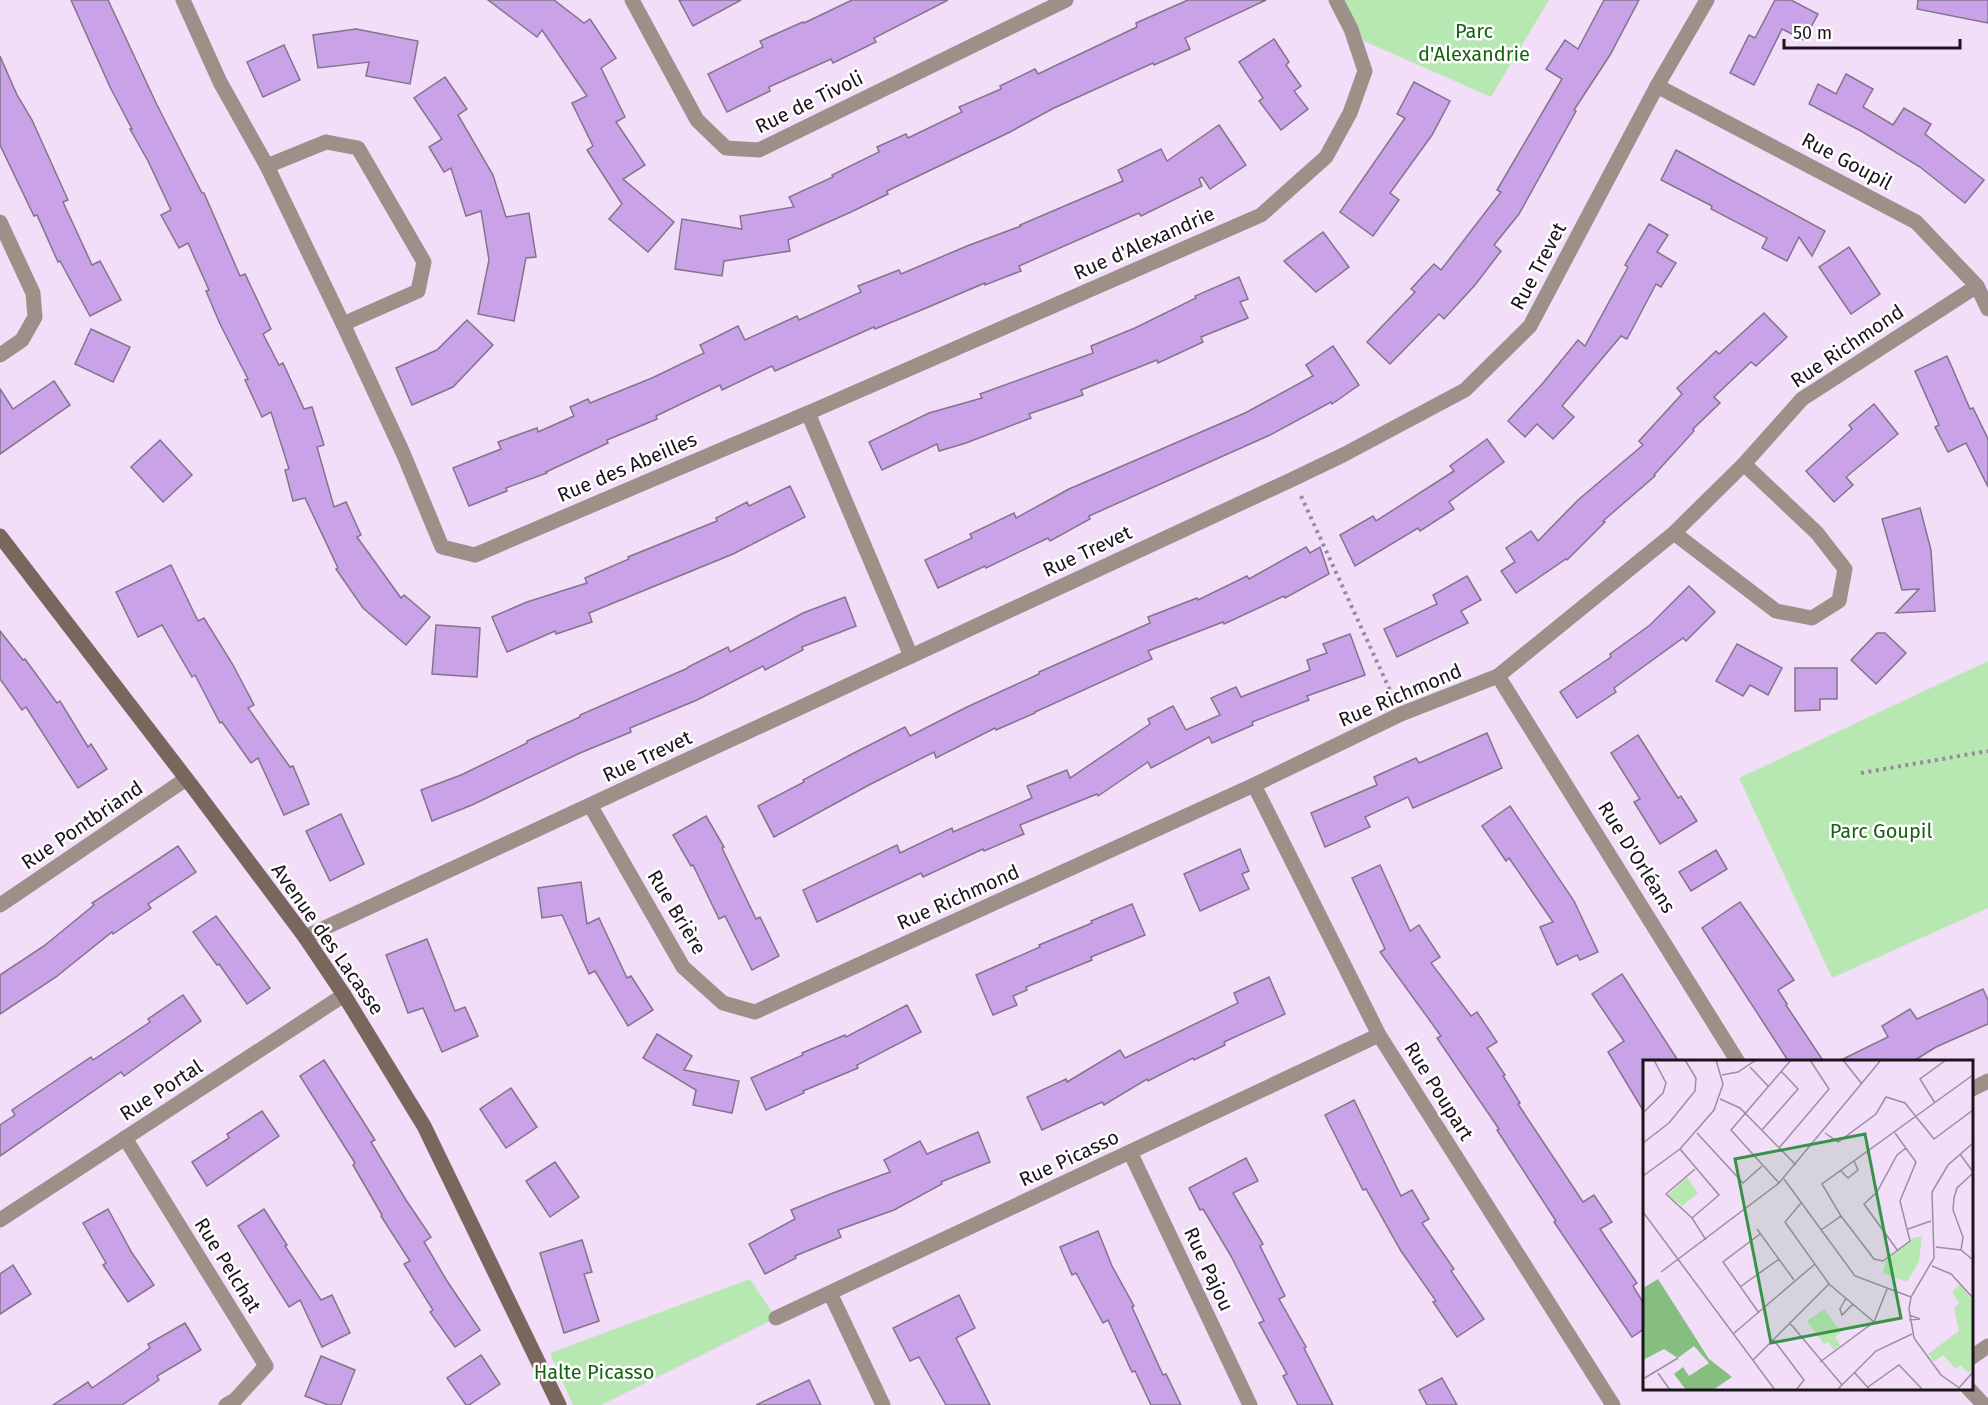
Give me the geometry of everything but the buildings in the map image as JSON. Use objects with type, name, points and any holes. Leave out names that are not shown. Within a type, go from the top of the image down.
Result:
[{"type":"street","name":"Rue des Abeilles","points":[[183,0],[220,82],[267,166],[343,324],[403,453],[442,547],[475,555],[808,413]]},
{"type":"street","name":"Rue de Tivoli","points":[[632,0],[697,120],[726,148],[759,150],[1066,0]]},
{"type":"street","name":"Rue d'Alexandrie","points":[[808,413],[1261,215],[1326,157],[1350,113],[1365,71],[1350,29],[1336,0]]},
{"type":"street","name":"Rue Trevet","points":[[305,937],[1293,479],[1465,390],[1530,326],[1657,86],[1707,0]]},
{"type":"street","name":"Rue Goupil","points":[[1657,86],[1861,191],[1916,222],[1977,286],[1988,309]]},
{"type":"street","points":[[267,166],[326,142],[358,148],[424,262],[418,291],[343,324]]},
{"type":"street","points":[[0,222],[33,293],[35,317],[22,340],[0,355]]},
{"type":"street","name":"Rue Richmond","points":[[755,1012],[1254,785],[1401,714],[1498,676],[1674,533],[1744,464],[1802,399],[1977,286]]},
{"type":"street","points":[[808,413],[911,656]]},
{"type":"street","points":[[1674,533],[1776,611],[1812,618],[1839,601],[1845,569],[1817,533],[1744,464]]},
{"type":"street","name":"Avenue des Lacasse","points":[[0,536],[305,937],[344,995],[424,1126],[559,1405]]},
{"type":"street","name":"Rue D'Orléans","points":[[1498,676],[1737,1060]]},
{"type":"street","name":"Rue Pontbriand","points":[[0,905],[186,779]]},
{"type":"street","name":"Rue Poupart","points":[[1254,785],[1379,1035],[1613,1405]]},
{"type":"street","name":"Rue Brière","points":[[590,805],[683,967],[723,1003],[755,1012]]},
{"type":"street","name":"Rue Portal","points":[[0,1220],[344,995]]},
{"type":"street","name":"Rue Picasso","points":[[776,1318],[1379,1035]]},
{"type":"street","points":[[1973,1088],[1988,1081]]},
{"type":"street","name":"Rue Pelchat","points":[[125,1138],[266,1366],[235,1400],[226,1405]]},
{"type":"street","name":"Rue Pajou","points":[[1130,1152],[1250,1405]]},
{"type":"street","points":[[830,1293],[883,1405]]},
{"type":"street","points":[[1973,1356],[1988,1346]]},
{"type":"street","points":[[1969,1390],[1984,1405]]},
{"type":"path","points":[[1293,479],[1401,714]]},
{"type":"path","points":[[1861,773],[1988,751]]},
{"type":"green space","name":"Parc d'Alexandrie","points":[[1343,0],[1549,0],[1491,97],[1364,41]]},
{"type":"green space","name":"Parc Goupil","points":[[1988,661],[1988,908],[1832,978],[1739,778]]},
{"type":"green space","name":"Halte Picasso","points":[[750,1279],[776,1318],[601,1405],[573,1405],[550,1353]]}]
